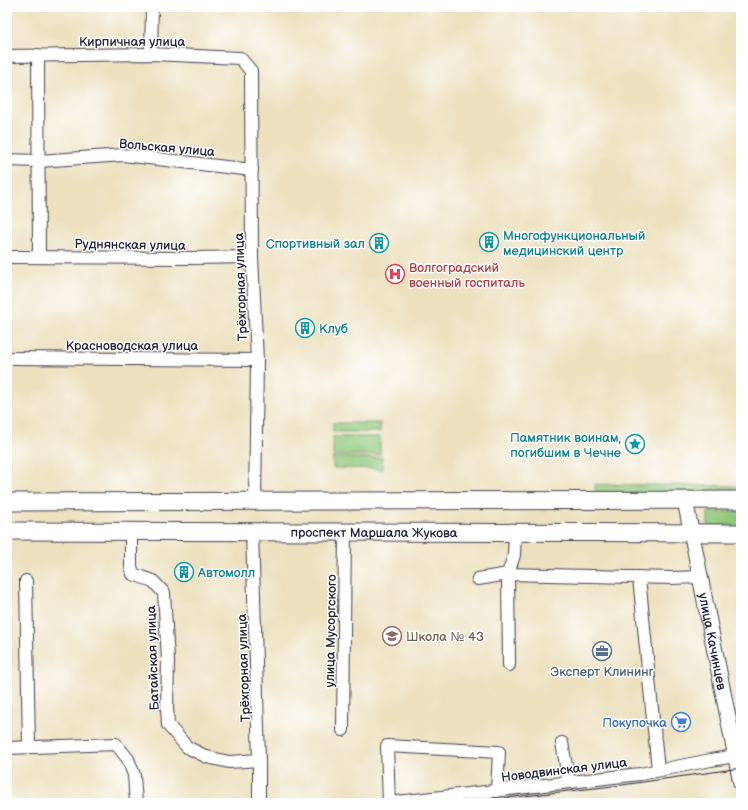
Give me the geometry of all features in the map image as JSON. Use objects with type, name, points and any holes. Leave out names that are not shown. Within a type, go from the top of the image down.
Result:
[{"type":"highway","points":[[7,502],[741,500]]},
{"type":"highway","name":"проспект Маршала Жукова","points":[[7,531],[741,533]]},
{"type":"main road","name":"улица Качинцев","points":[[685,500],[700,577],[739,755],[741,783]]},
{"type":"street","points":[[150,54],[152,7]]},
{"type":"street","name":"Кирпичная улица","points":[[7,56],[150,54],[240,58],[251,71]]},
{"type":"street","points":[[38,55],[39,256]]},
{"type":"street","name":"Трёхгорная улица","points":[[251,71],[252,257],[257,360],[255,502]]},
{"type":"street","name":"Вольская улица","points":[[7,160],[123,156],[252,170]]},
{"type":"street","name":"Руднянская улица","points":[[7,257],[252,257]]},
{"type":"street","name":"Красноводская улица","points":[[7,358],[257,360]]},
{"type":"street","name":"Батайская улица","points":[[131,532],[131,566],[133,574],[154,581],[164,593],[168,660],[168,725],[187,747],[207,757],[229,762],[259,760]]},
{"type":"street","name":"Трёхгорная улица","points":[[252,532],[259,803]]},
{"type":"street","points":[[509,664],[508,574],[514,555],[515,532]]},
{"type":"street","name":"улица Мусоргского","points":[[343,730],[345,533]]},
{"type":"street","points":[[478,579],[508,574],[672,578],[700,577]]},
{"type":"street","points":[[639,576],[658,770]]},
{"type":"street","points":[[26,581],[29,747]]},
{"type":"street","points":[[7,748],[116,744],[128,759],[134,775],[136,803]]},
{"type":"street","points":[[562,744],[569,782]]},
{"type":"street","points":[[389,803],[387,746],[499,752],[497,790]]},
{"type":"street","name":"Новодвинская улица","points":[[389,803],[640,774],[739,755]]},
{"type":"green space","points":[[333,423],[380,423],[380,432],[333,432]]},
{"type":"green space","points":[[333,437],[380,437],[380,455],[333,455]]},
{"type":"green space","points":[[333,457],[382,458],[382,469],[333,468]]},
{"type":"green space","points":[[595,484],[741,486],[741,494],[595,494]]},
{"type":"green space","points":[[741,511],[741,526],[708,526],[708,512]]},
{"type":"tram line","points":[[462,803],[622,785],[741,768]]},
{"type":"place","name":"Многофункциональный медицинский центр","points":[[489,242]]},
{"type":"place","name":"Спортивный зал","points":[[379,243]]},
{"type":"place","name":"Волгоградский военный госпиталь","points":[[395,274]]},
{"type":"place","name":"Клуб","points":[[305,328]]},
{"type":"place","name":"Памятник воинам, погибшим в Чечне","points":[[635,444]]},
{"type":"place","name":"Автомолл","points":[[184,572]]},
{"type":"place","name":"Школа № 43","points":[[392,636]]},
{"type":"place","name":"Эксперт Клининг","points":[[602,651]]},
{"type":"place","name":"Покупочка","points":[[681,722]]}]
